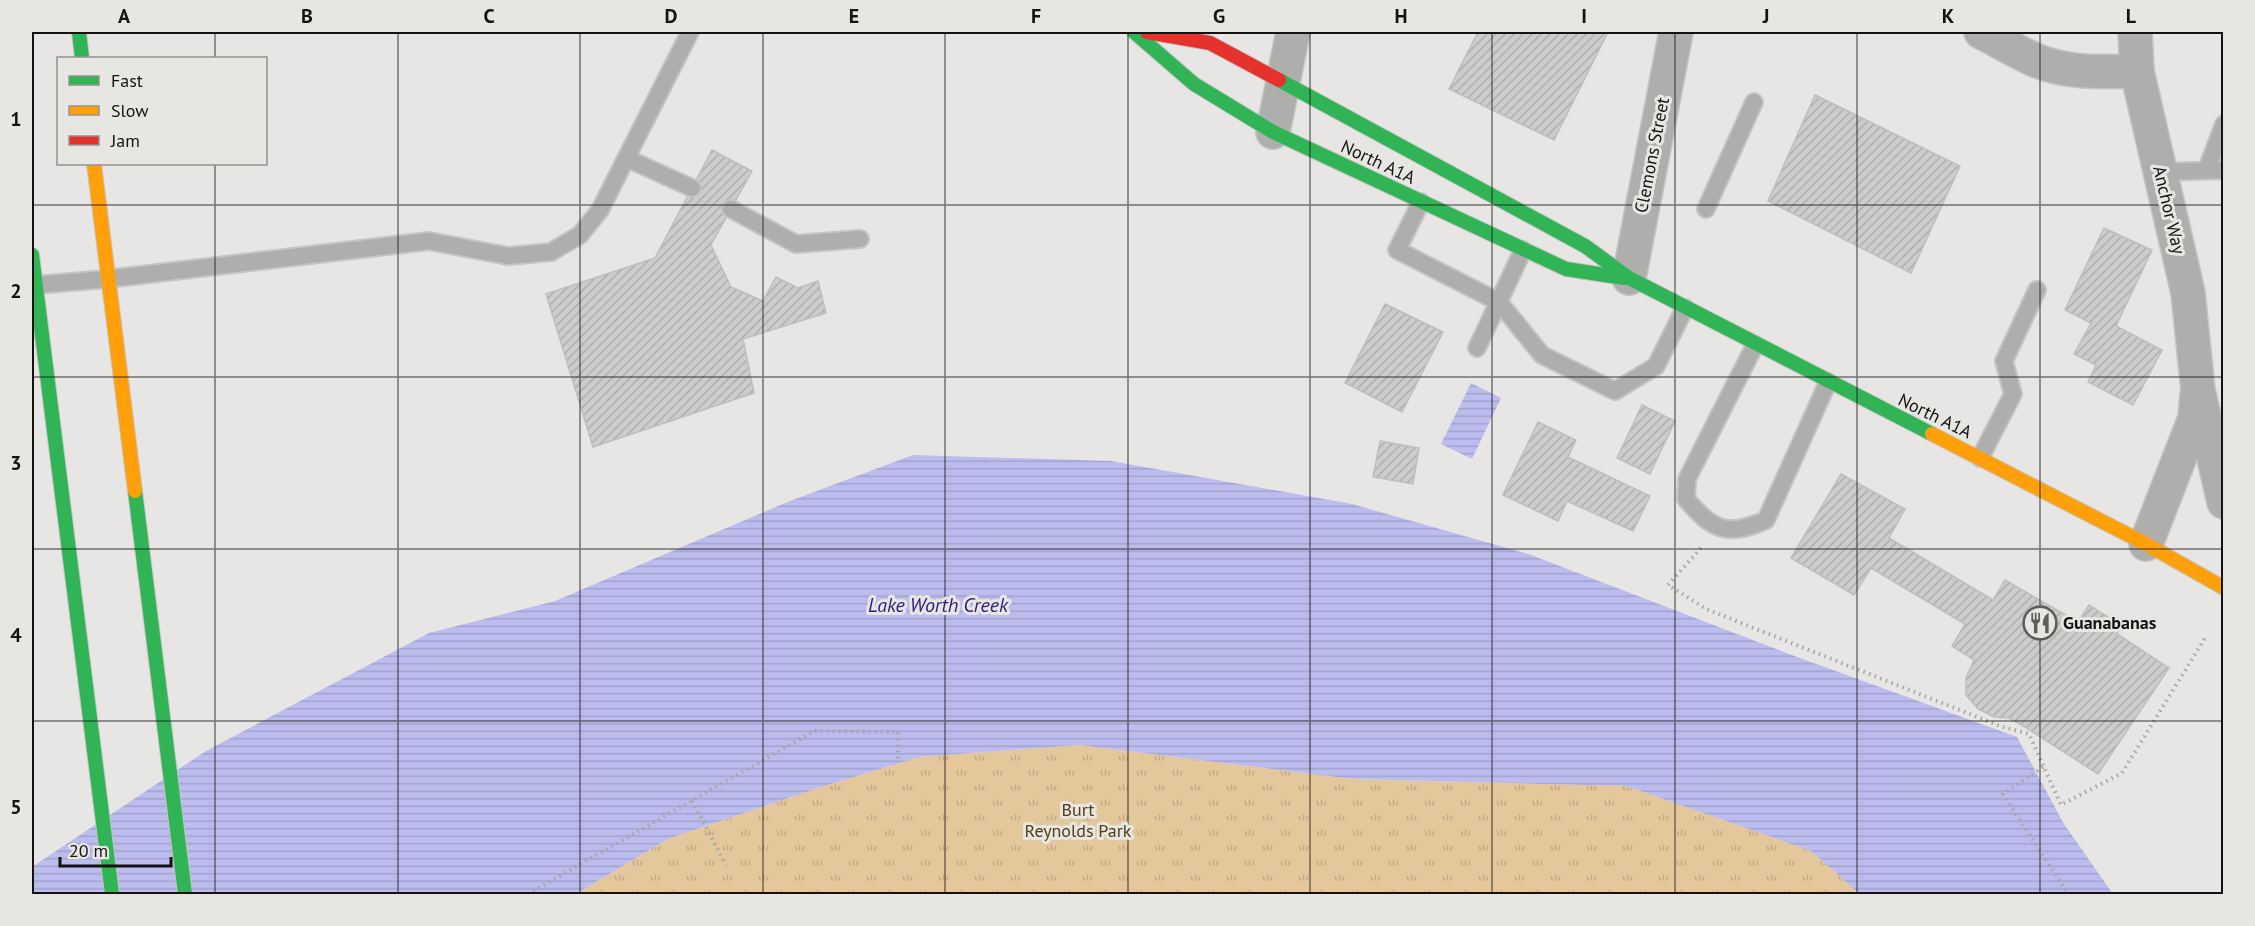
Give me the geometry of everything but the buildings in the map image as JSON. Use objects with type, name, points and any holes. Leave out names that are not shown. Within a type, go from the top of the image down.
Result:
[{"type":"street","points":[[79,32],[82,57]]},
{"type":"street","name":"North A1A","points":[[1134,32],[1194,84],[1273,132],[1566,269],[1629,278]]},
{"type":"street","name":"North A1A","points":[[1147,32],[1210,43],[1283,80],[1585,246],[1629,278],[1755,345],[2146,544],[2223,588]]},
{"type":"street","points":[[1273,132],[1293,32]]},
{"type":"street","name":"Clemons Street","points":[[1629,278],[1676,32]]},
{"type":"street","points":[[1981,32],[2037,61],[2063,68],[2088,72],[2138,71]]},
{"type":"street","name":"Anchor Way","points":[[2135,32],[2138,71],[2188,293],[2198,390],[2223,502]]},
{"type":"street","points":[[94,165],[161,720],[185,894]]},
{"type":"street","points":[[32,255],[112,894]]},
{"type":"street","name":"Anchor Way","points":[[2146,544],[2195,418],[2198,390]]},
{"type":"lane","points":[[35,285],[107,279],[429,241],[508,256],[551,252],[580,236],[600,210],[690,32]]},
{"type":"lane","points":[[1706,209],[1754,102]]},
{"type":"lane","points":[[2160,172],[2215,169],[2223,123]]},
{"type":"lane","points":[[626,158],[692,188]]},
{"type":"lane","points":[[1421,202],[1397,250],[1499,302],[1542,355],[1615,391],[1656,366],[1685,308]]},
{"type":"lane","points":[[731,209],[796,244],[860,239]]},
{"type":"lane","points":[[1477,348],[1523,250]]},
{"type":"lane","points":[[1980,458],[2013,394],[2004,361],[2037,290]]},
{"type":"lane","points":[[1755,345],[1687,479],[1686,500],[1700,515],[1719,528],[1742,530],[1766,520],[1828,382]]},
{"type":"path","points":[[1719,528],[1668,585],[1706,609],[2000,726],[2029,734],[2061,805],[2121,773],[2205,638]]},
{"type":"path","points":[[528,894],[814,731],[898,732],[898,764]]},
{"type":"path","points":[[2043,767],[2003,794],[2068,894]]},
{"type":"path","points":[[692,801],[726,865]]},
{"type":"green space","name":"Burt Reynolds Park","points":[[1079,745],[1352,779],[1626,786],[1811,851],[1860,894],[576,894],[668,839],[815,789],[919,757]]},
{"type":"water","points":[[1471,383],[1501,398],[1472,459],[1441,444]]},
{"type":"water","name":"Lake Worth Creek","points":[[913,455],[1111,461],[1352,504],[1531,555],[1789,654],[2017,737],[2064,824],[2113,894],[1860,894],[1811,851],[1626,786],[1352,779],[1079,745],[919,757],[815,789],[668,839],[576,894],[32,894],[32,867],[206,751],[429,633],[555,601],[790,501]]},
{"type":"traffic: fast","points":[[79,32],[82,57]]},
{"type":"traffic: fast","points":[[1134,32],[1194,84],[1273,132],[1566,269],[1624,278]]},
{"type":"traffic: fast","points":[[1279,80],[1585,246],[1629,278],[1932,434]]},
{"type":"traffic: fast","points":[[32,255],[112,894]]},
{"type":"traffic: fast","points":[[135,491],[185,894]]},
{"type":"traffic: slow","points":[[94,165],[135,491]]},
{"type":"traffic: slow","points":[[1932,434],[2146,544],[2224,588]]},
{"type":"traffic: jam","points":[[1147,32],[1210,43],[1279,80]]},
{"type":"place","name":"Guanabanas","points":[[2040,623]]}]
